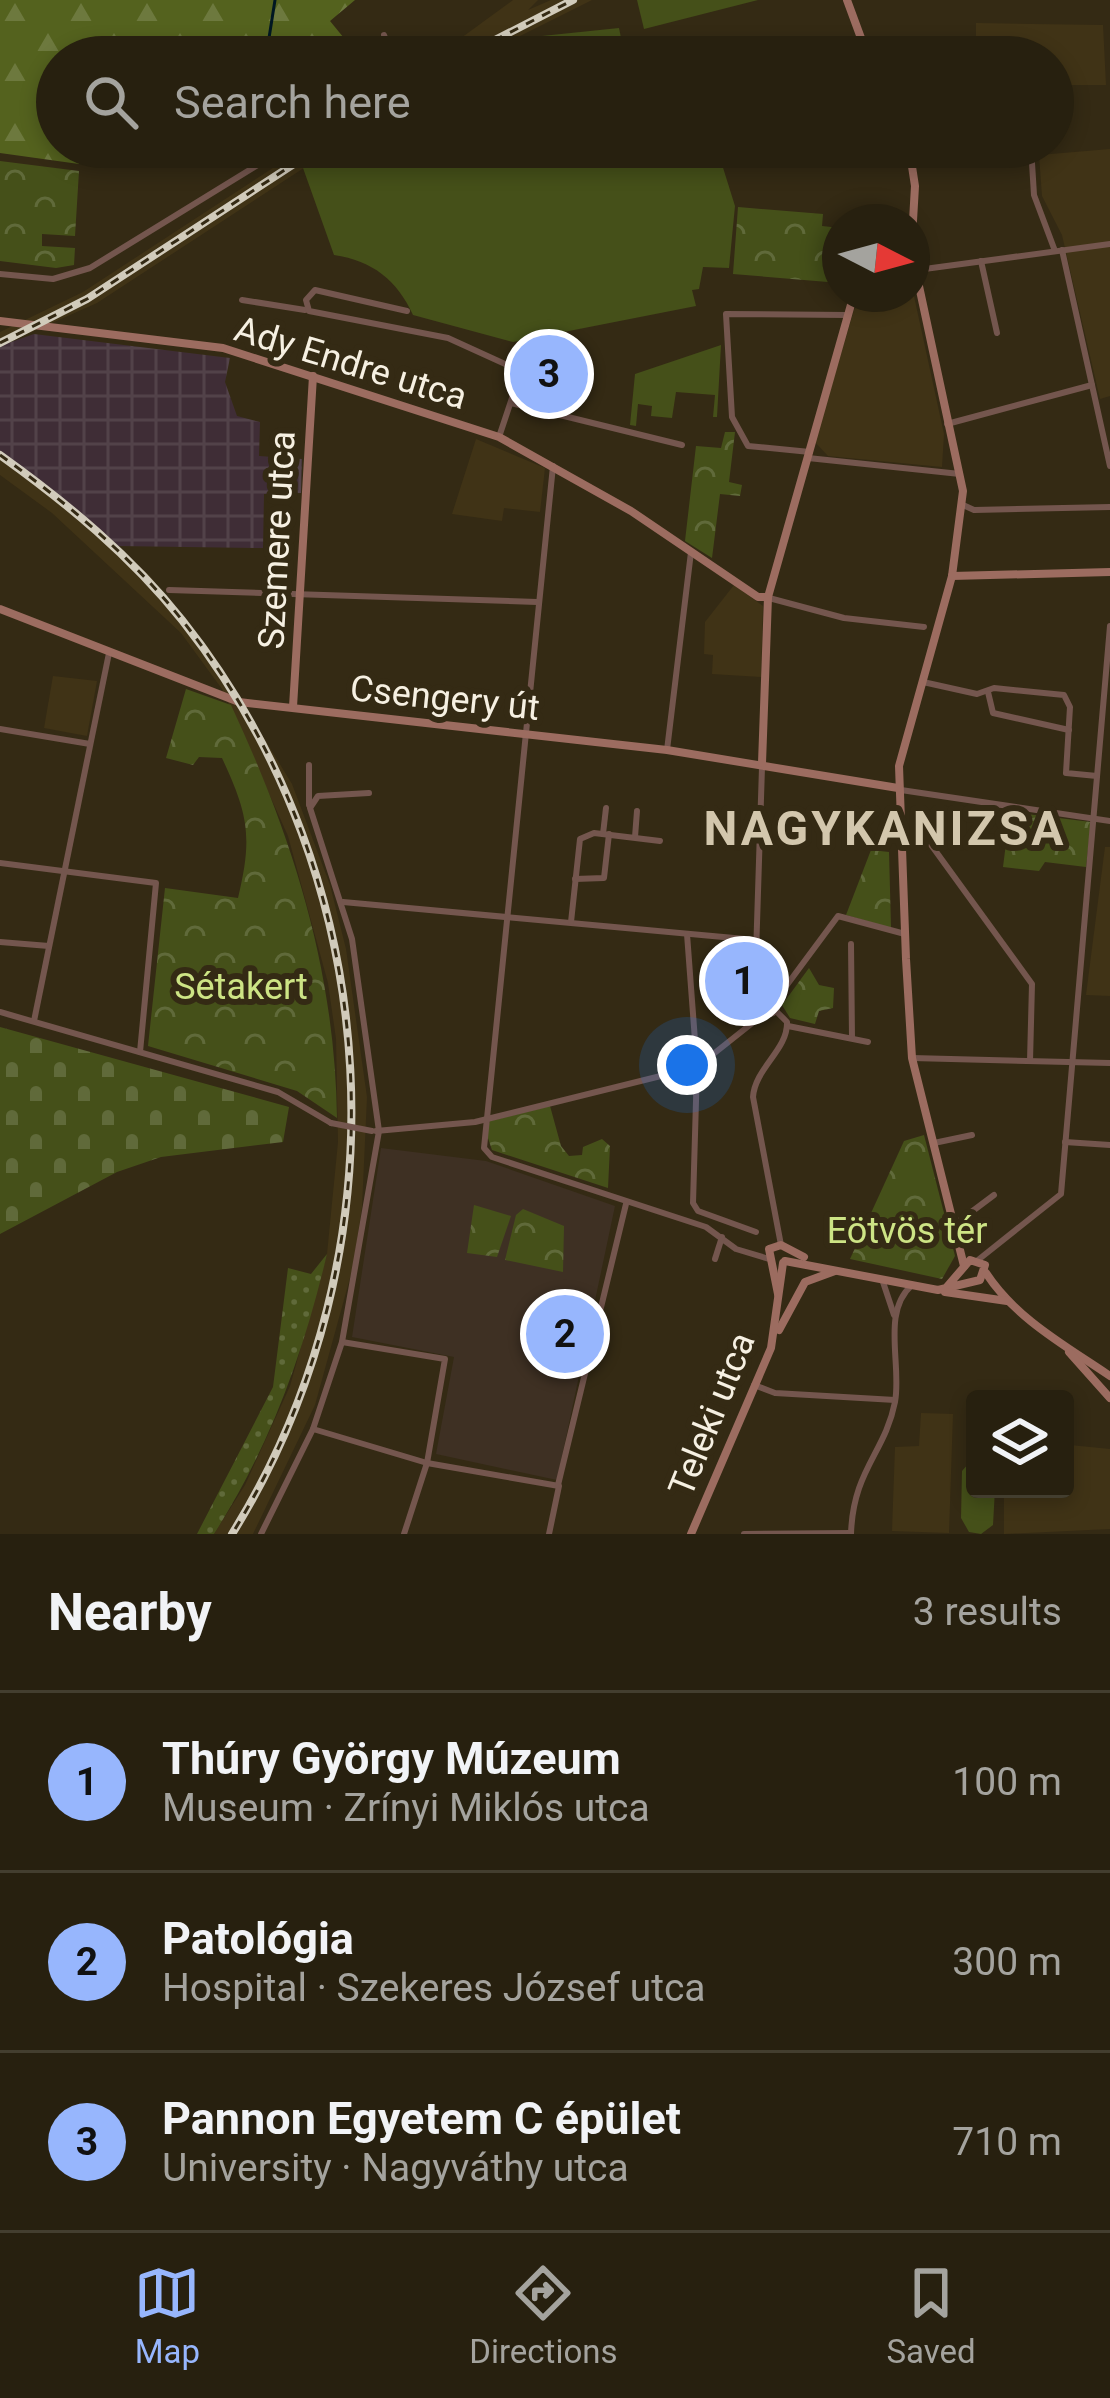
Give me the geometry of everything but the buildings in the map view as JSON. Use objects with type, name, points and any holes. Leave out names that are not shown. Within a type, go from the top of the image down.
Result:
[{"type":"street","points":[[848,0],[861,36]]},
{"type":"street","points":[[0,274],[53,279],[89,268],[253,168]]},
{"type":"street","points":[[910,168],[912,204]]},
{"type":"street","points":[[1032,168],[1034,195],[1058,250],[1110,466]]},
{"type":"street","points":[[930,266],[1110,244]]},
{"type":"street","points":[[980,261],[997,333]]},
{"type":"street","points":[[930,262],[935,264]]},
{"type":"street","points":[[309,311],[307,297],[315,290],[407,311]]},
{"type":"street","points":[[242,300],[448,338],[518,373],[499,437]]},
{"type":"street","points":[[848,312],[768,597],[755,986],[764,1008],[776,1012],[788,1026],[868,1042]]},
{"type":"street","points":[[923,312],[963,505],[952,576],[901,747],[898,788],[912,1058],[963,1268],[973,1282],[1007,1300],[1068,1351],[1110,1398]]},
{"type":"street","points":[[847,316],[726,314],[732,417],[748,446],[960,474]]},
{"type":"street","name":"Ady Endre utca","points":[[0,321],[208,345],[499,437],[553,466],[758,597],[844,619],[924,627]]},
{"type":"street","name":"Szemere utca","points":[[293,707],[314,376]]},
{"type":"street","points":[[946,424],[1092,385]]},
{"type":"street","points":[[511,403],[682,445]]},
{"type":"street","points":[[553,466],[483,1120],[484,1148],[492,1157],[754,1251],[1007,1300]]},
{"type":"street","points":[[963,505],[974,510],[1110,507]]},
{"type":"street","points":[[667,751],[691,552]]},
{"type":"street","points":[[952,576],[1110,572]]},
{"type":"street","points":[[945,603],[967,575]]},
{"type":"street","points":[[169,590],[537,602]]},
{"type":"street","name":"Csengery út","points":[[0,609],[216,696],[762,763],[898,788]]},
{"type":"street","points":[[941,1290],[963,1268],[997,1249],[1060,1197],[1110,626]]},
{"type":"street","points":[[34,1022],[109,652]]},
{"type":"street","points":[[919,681],[988,692],[994,688],[1064,694],[1070,702],[1066,773],[1097,776]]},
{"type":"street","points":[[988,692],[993,713],[1069,730]]},
{"type":"street","points":[[0,729],[90,744]]},
{"type":"street","points":[[261,1534],[314,1429],[342,1342],[375,1131],[364,1006],[344,902],[310,808],[308,765]]},
{"type":"street","points":[[898,788],[906,794],[1110,820]]},
{"type":"street","points":[[310,808],[318,796],[369,793]]},
{"type":"street","points":[[574,879],[604,878],[606,808]]},
{"type":"street","points":[[635,838],[637,811]]},
{"type":"street","points":[[900,830],[924,840],[1032,984],[1030,1060]]},
{"type":"street","points":[[571,922],[580,839],[606,834],[661,841]]},
{"type":"street","points":[[901,845],[924,840]]},
{"type":"street","points":[[0,863],[156,883],[140,1052]]},
{"type":"street","points":[[344,902],[757,940]]},
{"type":"street","points":[[0,1012],[278,1092],[331,1123],[375,1131],[483,1120],[698,1067],[775,1001],[838,916],[905,934]]},
{"type":"street","points":[[687,934],[698,1067],[693,1203],[698,1211],[756,1232]]},
{"type":"street","points":[[0,941],[49,946]]},
{"type":"street","points":[[851,944],[852,1038]]},
{"type":"street","points":[[775,1001],[776,1012]]},
{"type":"street","points":[[777,1252],[753,1088],[788,1026]]},
{"type":"street","points":[[912,1058],[1110,1063]]},
{"type":"street","points":[[934,1143],[972,1135]]},
{"type":"street","points":[[1066,1142],[1110,1145]]},
{"type":"street","points":[[954,1228],[994,1195]]},
{"type":"street","points":[[554,1486],[563,1480],[626,1204]]},
{"type":"street","points":[[954,1228],[1007,1300]]},
{"type":"street","points":[[715,1258],[725,1239]]},
{"type":"street","points":[[941,1290],[973,1282],[986,1272],[997,1249]]},
{"type":"street","name":"Teleki utca","points":[[692,1534],[771,1348],[778,1313],[777,1252]]},
{"type":"street","points":[[771,1348],[802,1286],[839,1269]]},
{"type":"street","points":[[882,1279],[896,1324]]},
{"type":"street","points":[[744,1534],[851,1533],[854,1490],[895,1400],[898,1303],[912,1285]]},
{"type":"street","points":[[342,1342],[445,1359],[427,1463],[404,1534]]},
{"type":"street","points":[[1068,1351],[1110,1376]]},
{"type":"street","points":[[754,1385],[775,1393],[895,1400]]},
{"type":"street","points":[[314,1429],[427,1463],[554,1486],[560,1490],[549,1534]]},
{"type":"shaded area","points":[[513,0],[538,0],[528,10],[551,0],[592,0],[520,36],[464,36]]},
{"type":"shaded area","points":[[976,23],[1103,25],[1106,85],[1074,85],[1074,36],[976,36]]},
{"type":"shaded area","points":[[1110,149],[1110,396],[1100,399],[1062,235],[1042,196],[1040,168],[1074,168],[1074,152]]},
{"type":"shaded area","points":[[273,168],[304,168],[97,303],[0,346],[0,332],[83,292]]},
{"type":"shaded area","points":[[853,312],[917,312],[944,434],[942,467],[828,456],[815,442]]},
{"type":"shaded area","points":[[34,334],[230,358],[225,382],[237,416],[260,422],[259,456],[302,459],[301,493],[264,494],[263,548],[116,546],[64,499],[0,453],[0,346]]},
{"type":"shaded area","points":[[476,439],[545,468],[540,512],[504,508],[502,521],[452,514]]},
{"type":"shaded area","points":[[0,453],[64,499],[149,575],[209,648],[292,784],[330,885],[346,949],[367,1097],[362,1207],[353,1267],[315,1405],[253,1534],[214,1534],[245,1485],[290,1386],[327,1254],[338,1142],[336,1039],[328,983],[288,836],[222,689],[181,633],[52,513],[0,475]]},
{"type":"shaded area","points":[[734,585],[763,606],[761,677],[712,674],[713,655],[704,654],[705,622]]},
{"type":"shaded area","points":[[53,676],[97,681],[87,736],[44,728]]},
{"type":"shaded area","points":[[1105,847],[1110,847],[1110,996],[1086,995]]},
{"type":"shaded area","points":[[381,1148],[486,1161],[615,1206],[557,1480],[436,1454],[454,1357],[352,1337]]},
{"type":"shaded area","points":[[921,1413],[953,1414],[949,1533],[892,1531],[895,1447],[919,1446]]},
{"type":"shaded area","points":[[1074,1445],[1110,1449],[1110,1529],[1004,1534],[1004,1498],[1074,1498]]},
{"type":"green space","points":[[0,0],[355,0],[330,21],[342,36],[36,36],[36,158],[0,153]]},
{"type":"green space","points":[[637,0],[758,0],[644,29]]},
{"type":"green space","points":[[619,28],[621,36],[542,36]]},
{"type":"green space","points":[[0,161],[79,171],[75,236],[42,234],[42,246],[75,248],[74,265],[56,268],[0,261]]},
{"type":"green space","points":[[303,168],[723,168],[735,206],[729,268],[703,267],[699,289],[692,290],[696,306],[513,342],[413,315],[382,274],[334,255]]},
{"type":"green space","points":[[738,207],[822,214],[822,281],[733,274]]},
{"type":"green space","points":[[721,345],[717,417],[713,417],[715,395],[676,392],[672,418],[651,416],[652,406],[638,404],[636,426],[630,425],[635,374]]},
{"type":"green space","points":[[725,432],[735,432],[729,482],[742,485],[740,496],[720,494],[712,558],[685,541],[696,446],[721,448]]},
{"type":"green space","name":"Sétakert","points":[[186,689],[231,705],[291,855],[319,957],[337,1118],[297,1091],[148,1046],[165,888],[238,898],[245,858],[242,811],[222,758],[199,757],[193,765],[166,758]]},
{"type":"green space","points":[[1010,812],[1091,822],[1086,867],[1045,862],[1039,871],[1003,867]]},
{"type":"green space","points":[[871,850],[889,852],[891,928],[846,915]]},
{"type":"green space","points":[[809,968],[819,985],[834,988],[833,1008],[819,1011],[815,1024],[790,1018],[782,1005]]},
{"type":"green space","points":[[0,1027],[289,1107],[283,1142],[161,1157],[117,1172],[0,1234]]},
{"type":"green space","points":[[550,1106],[561,1146],[569,1156],[582,1155],[583,1147],[602,1139],[610,1146],[608,1188],[492,1150],[486,1132],[490,1121]]},
{"type":"green space","name":"Eötvös tér","points":[[924,1135],[955,1256],[942,1279],[850,1259],[904,1141]]},
{"type":"green space","points":[[474,1205],[511,1216],[497,1257],[467,1253]]},
{"type":"green space","points":[[523,1209],[564,1226],[563,1272],[505,1260],[516,1215]]},
{"type":"green space","points":[[327,1254],[307,1328],[268,1433],[214,1534],[197,1534],[273,1387],[288,1268],[311,1274]]},
{"type":"green space","points":[[966,1466],[966,1498],[994,1498],[993,1525],[981,1534],[969,1532],[961,1518]]},
{"type":"waterway","points":[[269,36],[275,0]]},
{"type":"railway","points":[[503,36],[573,0]]},
{"type":"railway","points":[[0,343],[87,299],[288,168]]},
{"type":"railway","points":[[0,455],[97,532],[182,620],[251,722],[302,833],[335,949],[350,1069],[348,1190],[327,1309],[289,1425],[232,1534]]},
{"type":"place","name":"Pannon Egyetem C épület","points":[[549,374]]},
{"type":"place","name":"Thúry György Múzeum","points":[[744,981]]},
{"type":"place","name":"Patológia","points":[[565,1334]]},
{"type":"district","name":"NAGYKANIZSA","points":[[885,828]]}]
